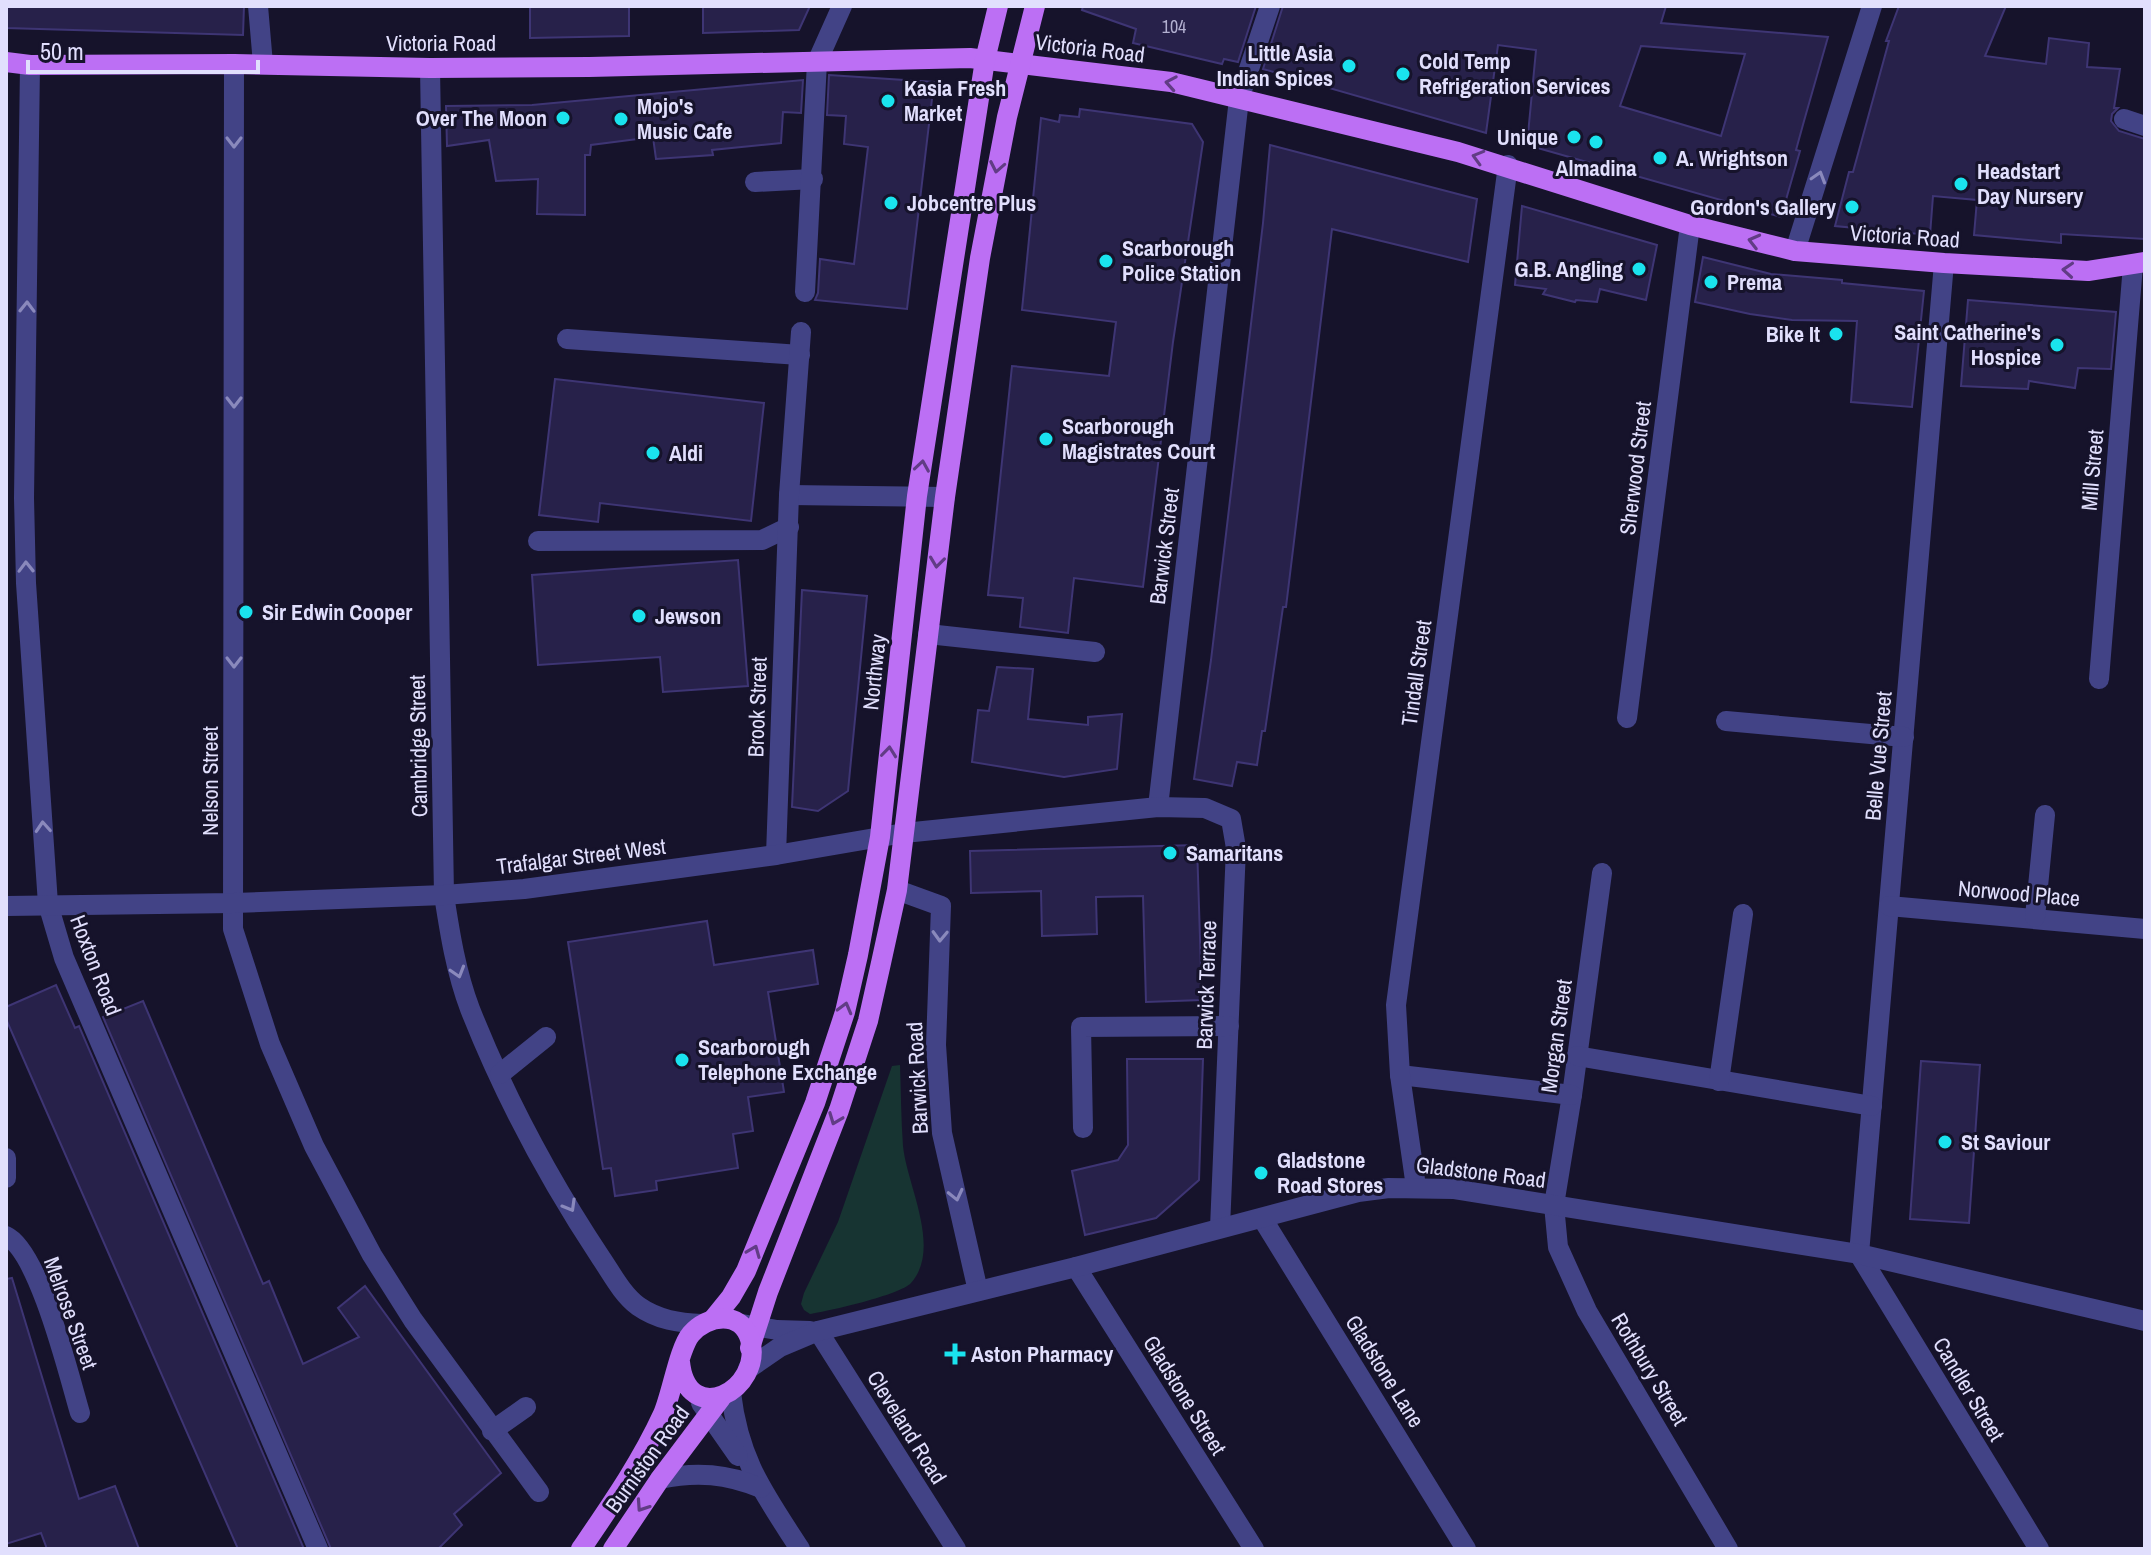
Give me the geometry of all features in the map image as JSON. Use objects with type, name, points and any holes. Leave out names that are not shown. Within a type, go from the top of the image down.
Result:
[{"type":"main road","name":"Northway","points":[[708,1321],[746,1271],[815,1103],[845,1012],[880,837],[917,496],[985,60],[998,6]]},
{"type":"main road","points":[[747,1325],[723,1318],[708,1321],[685,1343],[680,1362],[686,1385],[692,1392],[720,1402],[748,1369],[750,1348],[747,1325],[768,1292],[839,1110],[868,1021],[897,890],[945,497],[980,258],[1019,63],[1035,6]]},
{"type":"main road","name":"Victoria Road","points":[[6,62],[30,65],[263,64],[430,68],[970,58],[1171,82],[1508,165],[1690,225],[1795,251],[2088,271],[2139,263]]},
{"type":"main road","name":"Burniston Road","points":[[581,1549],[640,1461],[664,1410],[680,1362]]},
{"type":"main road","name":"Burniston Road","points":[[613,1549],[660,1479],[720,1402]]},
{"type":"street","points":[[258,6],[263,64]]},
{"type":"street","points":[[805,292],[817,62],[842,6]]},
{"type":"street","name":"Barwick Street","points":[[1158,807],[1239,99],[1270,6]]},
{"type":"street","points":[[1795,251],[1872,6]]},
{"type":"street","name":"Nelson Street","points":[[234,64],[233,929],[270,1044],[314,1146],[372,1255],[413,1320],[539,1492]]},
{"type":"street","name":"Hoxton Road","points":[[30,65],[26,583],[48,904],[64,958],[318,1549]]},
{"type":"street","name":"Cambridge Street","points":[[430,68],[444,895],[455,962],[470,1008],[533,1141],[626,1295],[662,1319],[708,1321]]},
{"type":"street","points":[[2124,119],[2145,126]]},
{"type":"street","name":"Tindall Street","points":[[1416,1187],[1400,1075],[1396,1005],[1508,165]]},
{"type":"street","points":[[755,182],[813,179]]},
{"type":"street","name":"Sherwood Street","points":[[1627,718],[1690,225]]},
{"type":"street","name":"Belle Vue Street","points":[[1859,1254],[1944,263]]},
{"type":"street","name":"Mill Street","points":[[2099,679],[2139,263]]},
{"type":"street","name":"Brook Street","points":[[776,855],[789,495],[801,332]]},
{"type":"street","points":[[567,339],[800,355]]},
{"type":"street","points":[[789,495],[945,497]]},
{"type":"street","points":[[538,541],[762,540],[789,527]]},
{"type":"street","points":[[928,634],[1095,652]]},
{"type":"street","points":[[1726,721],[1904,737]]},
{"type":"street","name":"Trafalgar Street West","points":[[6,906],[234,903],[524,889],[776,855],[904,833],[1158,807]]},
{"type":"street","name":"Barwick Terrace","points":[[1158,807],[1205,808],[1231,819],[1236,848],[1220,1228]]},
{"type":"street","points":[[2035,917],[2045,815]]},
{"type":"street","name":"Morgan Street","points":[[1554,1205],[1602,873]]},
{"type":"street","name":"Barwick Road","points":[[897,890],[941,906],[936,1045],[942,1133],[978,1291]]},
{"type":"street","name":"Norwood Place","points":[[1889,906],[2145,929]]},
{"type":"street","points":[[1719,1081],[1743,914]]},
{"type":"street","points":[[1083,1128],[1081,1027],[1229,1026]]},
{"type":"street","points":[[500,1074],[546,1037]]},
{"type":"street","points":[[1577,1056],[1872,1106]]},
{"type":"street","points":[[1400,1075],[1572,1095]]},
{"type":"street","points":[[6,1158],[6,1178]]},
{"type":"street","name":"Gladstone Road","points":[[748,1369],[780,1347],[818,1331],[1358,1192],[1416,1187],[1453,1189],[1859,1254],[2145,1321]]},
{"type":"street","name":"Rothbury Street","points":[[1554,1205],[1558,1247],[1587,1311],[1728,1549]]},
{"type":"street","name":"Gladstone Lane","points":[[1262,1218],[1466,1549]]},
{"type":"street","name":"Melrose Street","points":[[6,1236],[11,1238],[30,1263],[44,1297],[80,1413]]},
{"type":"street","name":"Candler Street","points":[[1859,1254],[2039,1549]]},
{"type":"street","name":"Gladstone Street","points":[[1076,1267],[1254,1549]]},
{"type":"street","name":"Gladstone Road","points":[[747,1325],[818,1331]]},
{"type":"street","name":"Cleveland Road","points":[[818,1331],[956,1549]]},
{"type":"street","points":[[720,1402],[761,1488]]},
{"type":"street","points":[[720,1402],[761,1488],[800,1549]]},
{"type":"street","points":[[492,1431],[526,1407]]},
{"type":"street","points":[[660,1479],[684,1474],[709,1474],[727,1476],[761,1488]]},
{"type":"green space","points":[[900,1065],[903,1146],[923,1235],[920,1269],[904,1288],[810,1314],[801,1304],[804,1293],[838,1222],[892,1066]]},
{"type":"building","points":[[6,6],[244,6],[243,35],[6,28]]},
{"type":"building","points":[[530,6],[629,6],[629,36],[530,38]]},
{"type":"building","points":[[703,6],[810,6],[799,30],[703,33]]},
{"type":"building","points":[[1083,6],[1256,6],[1238,62],[1224,59],[1222,64],[1133,43],[1136,29],[1082,10]]},
{"type":"building","points":[[1283,6],[1666,6],[1661,23],[1828,37],[1796,150],[1800,151],[1781,217],[1527,145],[1536,50],[1498,45],[1486,133],[1263,69]],"holes":[[[1641,46],[1745,54],[1721,136],[1620,106]]]},
{"type":"building","points":[[1899,6],[2006,6],[1985,56],[2046,64],[2049,38],[2089,43],[2087,67],[2120,69],[2114,108],[2118,108],[2112,114],[2111,121],[2119,131],[2145,139],[2145,239],[2061,234],[2061,243],[1974,235],[1977,200],[1933,196],[1930,235],[1835,226],[1849,172],[1853,172],[1889,41],[1886,41]]},
{"type":"building","name":"Jobcentre Plus","points":[[829,75],[934,82],[907,309],[815,300],[820,259],[854,264],[868,147],[844,144],[846,116],[827,115]]},
{"type":"building","points":[[803,80],[801,113],[783,112],[781,143],[712,150],[713,155],[656,159],[653,137],[591,145],[590,155],[585,155],[585,215],[537,214],[538,179],[496,181],[489,140],[447,146],[446,106],[532,105]]},
{"type":"building","points":[[1080,109],[1192,124],[1203,142],[1173,342],[1143,587],[1074,578],[1068,633],[1020,627],[1023,598],[988,595],[1012,366],[1109,376],[1116,322],[1022,310],[1041,118],[1059,122],[1060,115],[1079,117]]},
{"type":"building","points":[[1270,145],[1477,199],[1468,262],[1332,229],[1286,607],[1283,607],[1265,731],[1262,731],[1257,765],[1237,762],[1232,786],[1194,779],[1211,660]]},
{"type":"building","points":[[1522,206],[1657,245],[1646,300],[1600,289],[1597,302],[1575,302],[1543,294],[1546,289],[1515,285]]},
{"type":"building","points":[[1703,257],[1771,274],[1924,291],[1912,407],[1851,402],[1857,321],[1792,320],[1695,302]]},
{"type":"building","points":[[1968,300],[2116,312],[2111,369],[2078,368],[2075,388],[2029,381],[2028,389],[1961,386]]},
{"type":"building","name":"Aldi","points":[[555,379],[764,403],[751,521],[600,503],[598,522],[539,515]]},
{"type":"building","name":"Jewson","points":[[738,560],[748,686],[663,692],[660,657],[538,665],[532,575]]},
{"type":"building","points":[[802,590],[867,596],[848,791],[818,811],[792,807]]},
{"type":"building","points":[[997,667],[1033,669],[1028,719],[1088,725],[1088,717],[1122,714],[1117,769],[1064,777],[972,762],[978,710],[989,711]]},
{"type":"building","points":[[1197,845],[1202,1000],[1146,1002],[1143,896],[1096,897],[1097,934],[1042,936],[1041,891],[971,893],[970,851]]},
{"type":"building","name":"Scarborough Telephone Exchange","points":[[707,921],[714,965],[813,950],[818,984],[768,992],[784,1092],[748,1097],[753,1131],[733,1134],[738,1168],[656,1181],[657,1190],[615,1196],[611,1168],[603,1169],[568,942]]},
{"type":"building","points":[[56,985],[75,1028],[79,1026],[304,1549],[238,1549],[6,1019],[6,1007]]},
{"type":"building","points":[[143,1001],[263,1284],[269,1281],[303,1364],[359,1337],[338,1308],[365,1286],[501,1473],[454,1514],[462,1525],[438,1549],[331,1549],[103,1017]]},
{"type":"building","points":[[1127,1059],[1203,1059],[1199,1180],[1156,1218],[1085,1235],[1072,1171],[1118,1160],[1128,1145]]},
{"type":"building","name":"St Saviour","points":[[1921,1061],[1980,1065],[1969,1223],[1910,1219]]},
{"type":"building","points":[[12,1278],[79,1499],[115,1486],[139,1549],[47,1549],[41,1533],[6,1544],[6,1279]]},
{"type":"place","name":"Little Asia Indian Spices","points":[[1349,66]]},
{"type":"place","name":"Cold Temp Refrigeration Services","points":[[1403,74]]},
{"type":"place","name":"Kasia Fresh Market","points":[[888,101]]},
{"type":"place","name":"Over The Moon","points":[[563,118]]},
{"type":"place","name":"Mojo's Music Cafe","points":[[621,119]]},
{"type":"place","name":"Unique","points":[[1574,137]]},
{"type":"place","name":"Almadina","points":[[1596,142]]},
{"type":"place","name":"A. Wrightson","points":[[1660,158]]},
{"type":"place","name":"Headstart Day Nursery","points":[[1961,184]]},
{"type":"place","name":"Jobcentre Plus","points":[[891,203]]},
{"type":"place","name":"Gordon's Gallery","points":[[1852,207]]},
{"type":"place","name":"Scarborough Police Station","points":[[1106,261]]},
{"type":"place","name":"G.B. Angling","points":[[1639,269]]},
{"type":"place","name":"Prema","points":[[1711,282]]},
{"type":"place","name":"Bike It","points":[[1836,334]]},
{"type":"place","name":"Saint Catherine's Hospice","points":[[2057,345]]},
{"type":"place","name":"Scarborough Magistrates Court","points":[[1046,439]]},
{"type":"place","name":"Aldi","points":[[653,453]]},
{"type":"place","name":"Sir Edwin Cooper","points":[[246,612]]},
{"type":"place","name":"Jewson","points":[[639,616]]},
{"type":"place","name":"Samaritans","points":[[1170,853]]},
{"type":"place","name":"Scarborough Telephone Exchange","points":[[682,1060]]},
{"type":"place","name":"St Saviour","points":[[1945,1142]]},
{"type":"place","name":"Gladstone Road Stores","points":[[1261,1173]]},
{"type":"place","name":"Aston Pharmacy","points":[[955,1354]]}]
